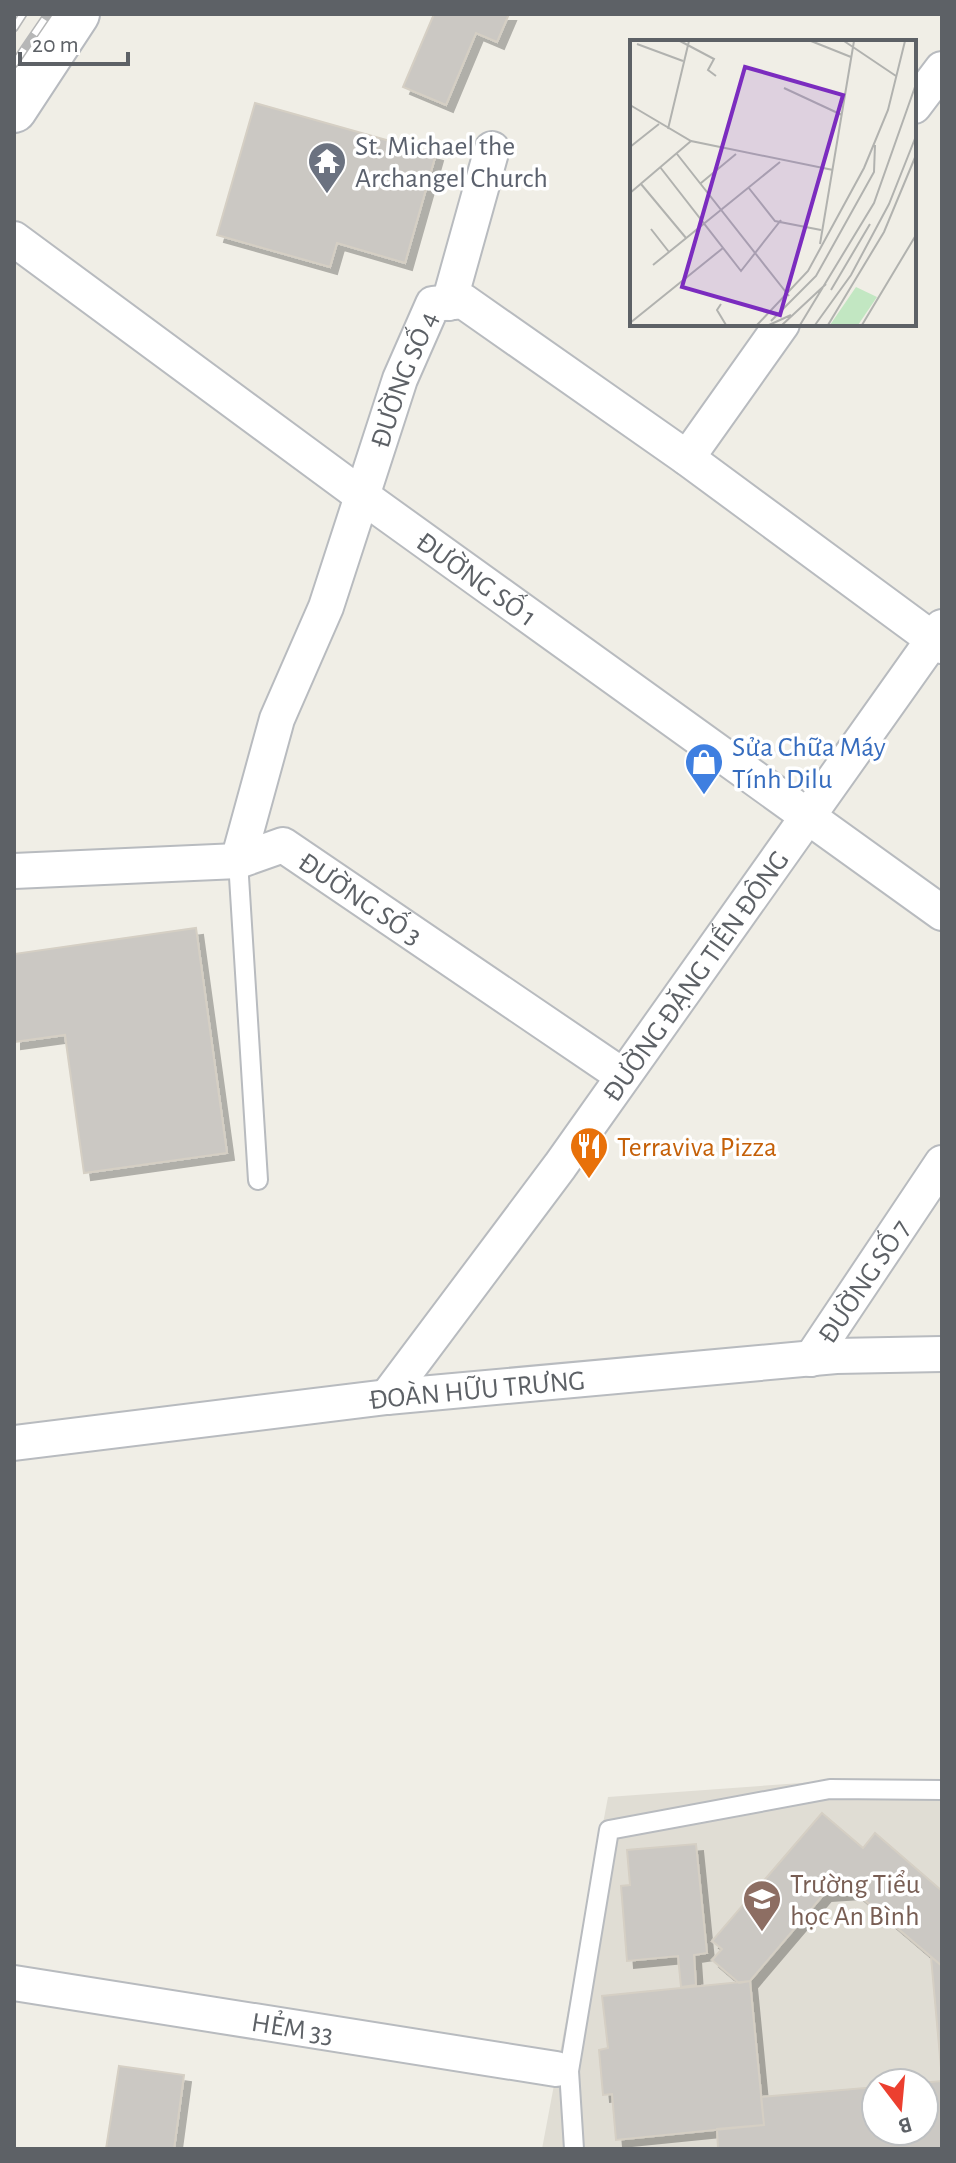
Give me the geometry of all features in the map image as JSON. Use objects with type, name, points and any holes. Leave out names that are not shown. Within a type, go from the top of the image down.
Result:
[{"type":"main road","points":[[14,110],[77,14]]},
{"type":"street","points":[[916,103],[942,69]]},
{"type":"street","points":[[449,303],[492,149]]},
{"type":"street","name":"ĐƯỜNG SỐ 1","points":[[14,239],[361,495],[942,913]]},
{"type":"street","name":"ĐƯỜNG SỐ 4","points":[[238,861],[277,719],[326,607],[400,379],[433,304],[463,301],[939,638]]},
{"type":"street","points":[[687,458],[781,326]]},
{"type":"street","name":"ĐƯỜNG ĐẶNG TIẾN ĐÔNG","points":[[387,1397],[560,1166],[808,816],[939,638]]},
{"type":"street","name":"ĐƯỜNG SỐ 3","points":[[14,871],[238,861],[283,845],[623,1076]]},
{"type":"street","name":"ĐƯỜNG SỐ 7","points":[[811,1359],[942,1163]]},
{"type":"street","name":"ĐOÀN HỮU TRƯNG","points":[[14,1443],[387,1397],[811,1359],[942,1354]]},
{"type":"street","name":"HẺM 33","points":[[14,1983],[562,2070]]},
{"type":"lane","points":[[238,861],[258,1180]]},
{"type":"lane","points":[[574,2149],[562,2070],[609,1830],[830,1789],[942,1790]]},
{"type":"shaded area","name":"Trường Tiểu học An Bình","points":[[829,1781],[942,1781],[942,2149],[542,2149],[608,1797]]},
{"type":"building","points":[[434,14],[509,14],[497,42],[476,33],[446,105],[403,87]]},
{"type":"building","name":"St. Michael the Archangel Church","points":[[255,103],[436,154],[405,263],[337,243],[330,267],[217,235]]},
{"type":"building","points":[[196,928],[227,1153],[84,1173],[65,1035],[14,1042],[14,954]]},
{"type":"building","points":[[822,1813],[863,1848],[875,1833],[942,1891],[942,1966],[855,1892],[824,1894],[750,1981],[739,1983],[712,1960],[722,1949],[712,1941]]},
{"type":"building","points":[[696,1844],[707,1953],[694,1955],[696,1985],[681,1987],[678,1956],[627,1961],[621,1886],[630,1885],[627,1850]]},
{"type":"building","points":[[931,1957],[942,1966],[942,2079]]},
{"type":"building","points":[[750,1981],[764,2125],[616,2140],[612,2094],[603,2095],[599,2050],[608,2048],[602,1996]]},
{"type":"building","points":[[119,2066],[184,2075],[174,2149],[106,2149]]},
{"type":"building","points":[[940,2081],[942,2149],[718,2149],[717,2129],[764,2125],[761,2097],[860,2088],[860,2147],[940,2147]]},
{"type":"railway","points":[[14,28],[23,14]]},
{"type":"railway","points":[[14,64],[48,14]]},
{"type":"place","name":"St. Michael the Archangel Church","points":[[327,195]]},
{"type":"place","name":"Sửa Chữa Máy Tính Dilu","points":[[704,796]]},
{"type":"place","name":"Terraviva Pizza","points":[[589,1180]]},
{"type":"place","name":"Trường Tiểu học An Bình","points":[[762,1933]]}]
